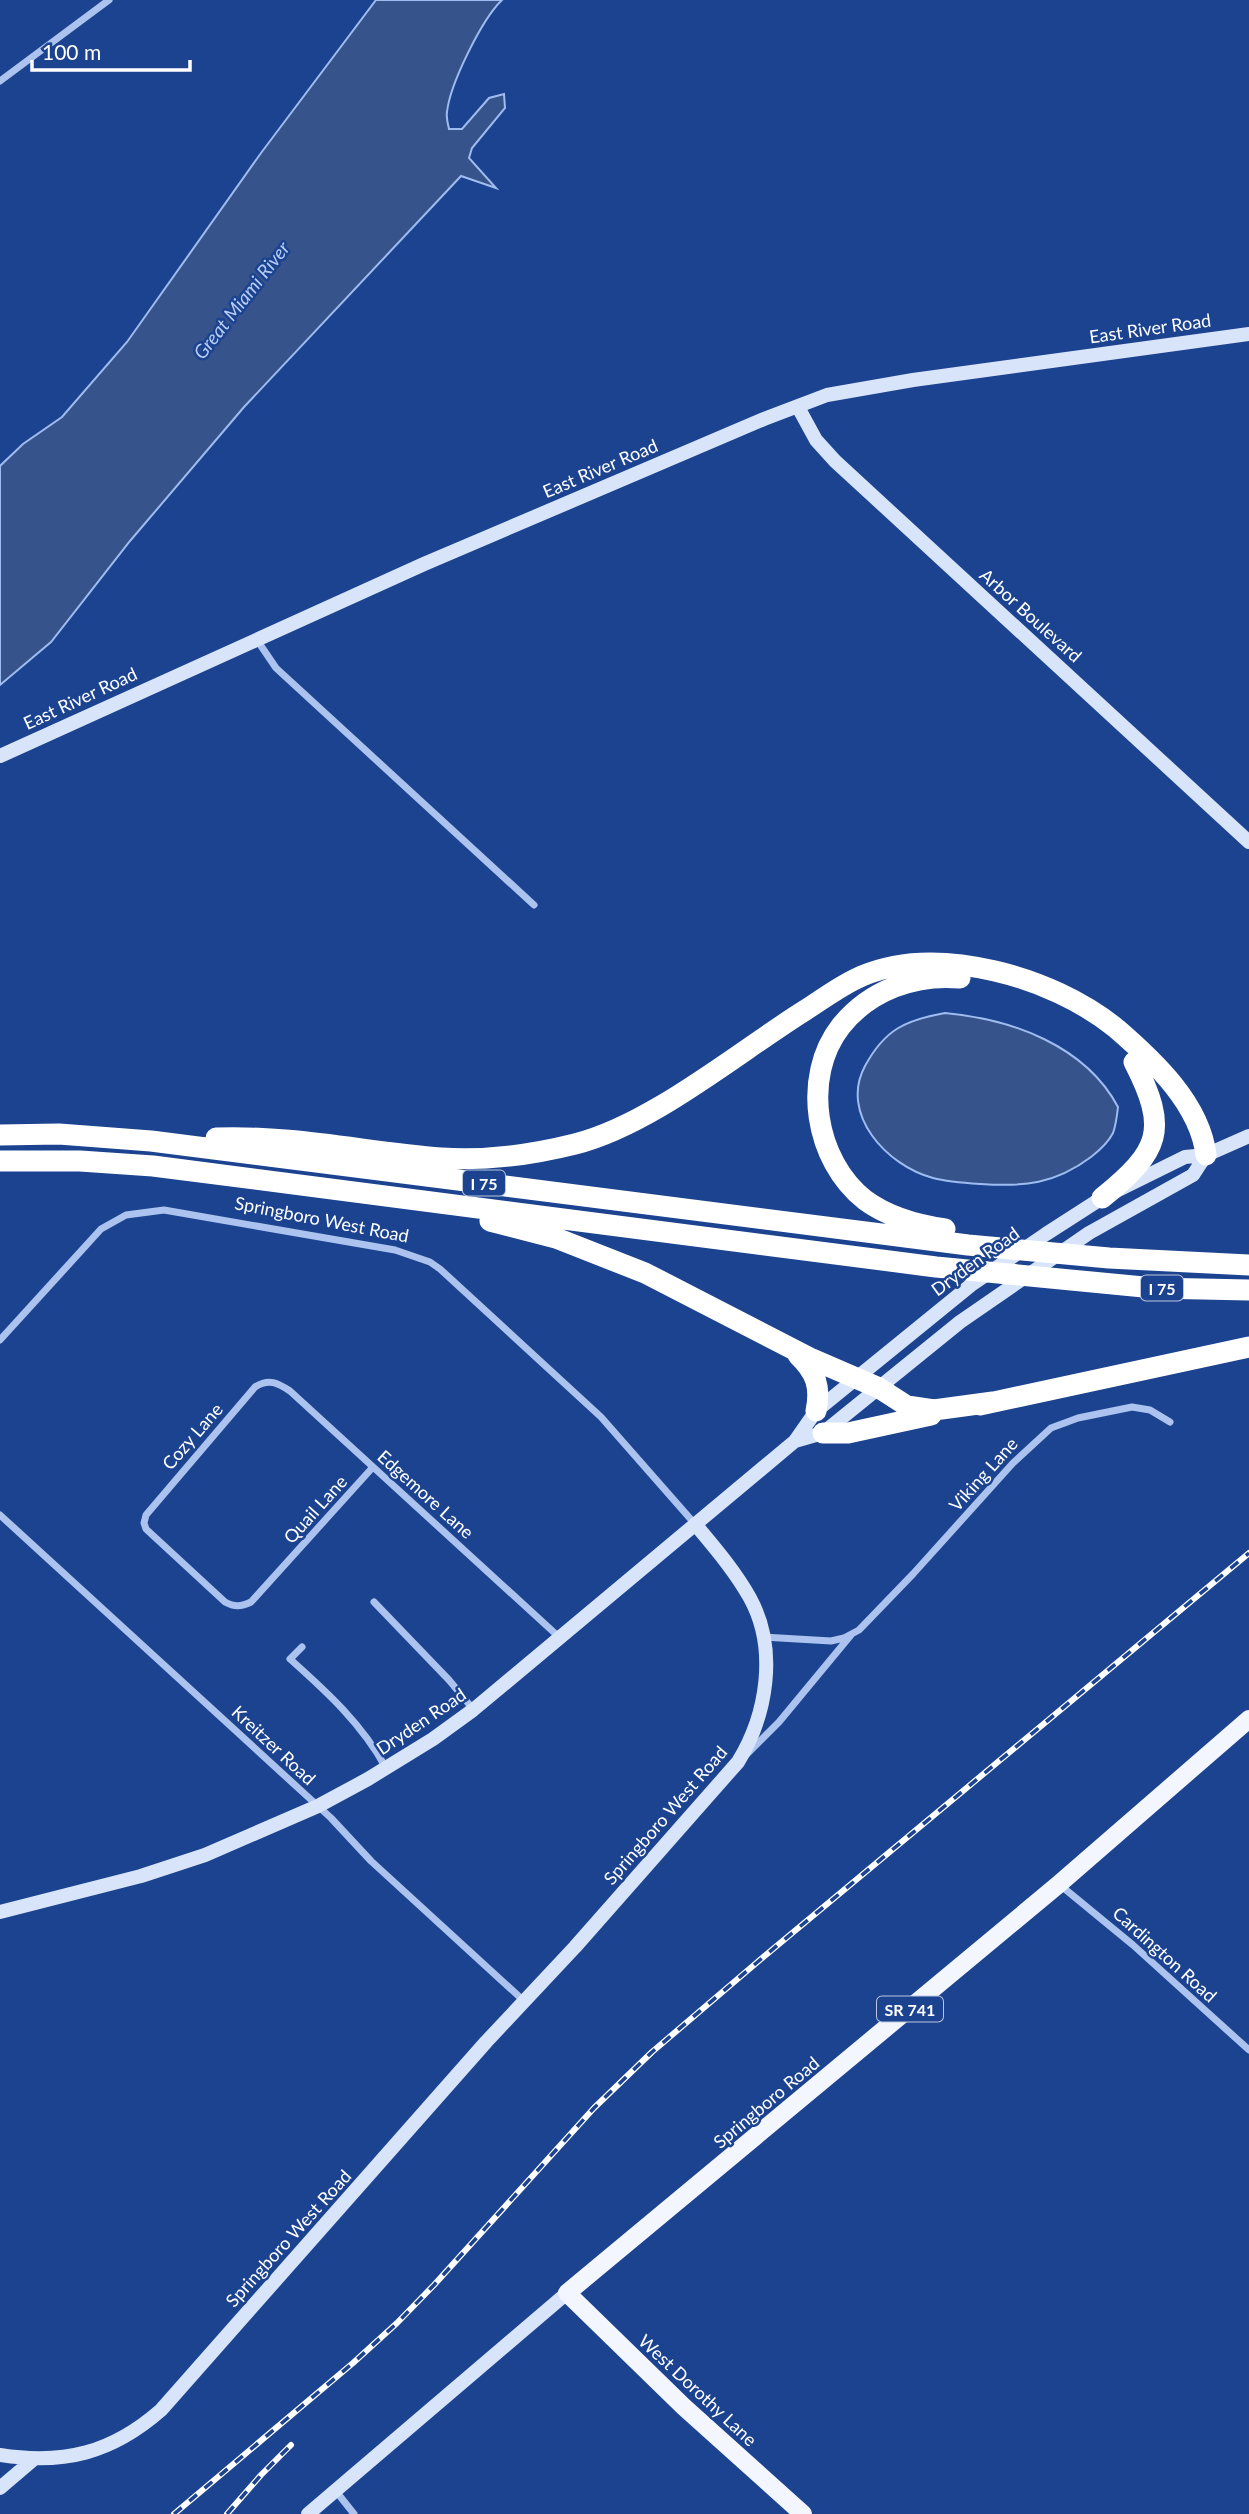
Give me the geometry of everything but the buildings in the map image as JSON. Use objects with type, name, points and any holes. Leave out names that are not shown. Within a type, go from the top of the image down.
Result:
[{"type":"highway","points":[[151,1141],[253,1137],[443,1158],[499,1158],[579,1143],[610,1131],[670,1100],[844,985],[880,970],[909,964],[935,963],[974,966],[1031,981],[1077,1003],[1110,1024],[1153,1063],[1180,1096],[1204,1136],[1206,1155]]},
{"type":"highway","points":[[973,1241],[896,1217],[865,1199],[841,1174],[821,1133],[817,1107],[828,1049],[841,1026],[867,1002],[894,986],[917,979],[976,979],[1019,990],[1049,1002],[1114,1043],[1134,1062],[1170,1100],[1193,1141],[1206,1155]]},
{"type":"highway","points":[[1102,1198],[1135,1169],[1152,1141],[1156,1117],[1152,1099],[1134,1062]]},
{"type":"highway","name":"I 75","points":[[0,1135],[59,1134],[151,1141],[973,1241],[1021,1250],[1109,1258],[1249,1265]]},
{"type":"highway","name":"I 75","points":[[0,1161],[80,1161],[153,1166],[936,1267],[1208,1291],[1249,1290]]},
{"type":"highway","points":[[372,1194],[556,1238],[645,1273],[879,1388],[907,1406],[924,1410],[993,1402]]},
{"type":"highway","points":[[783,1343],[799,1356],[815,1376],[818,1388],[816,1411]]},
{"type":"highway","points":[[823,1433],[848,1433],[1249,1347]]},
{"type":"main road","name":"Springboro Road","points":[[567,2293],[1059,1884],[1249,1719]]},
{"type":"main road","name":"West Dorothy Lane","points":[[567,2293],[684,2407],[803,2514]]},
{"type":"street","points":[[0,81],[109,0]]},
{"type":"street","name":"East River Road","points":[[0,756],[424,564],[827,395],[867,387],[1249,334]]},
{"type":"street","name":"Arbor Boulevard","points":[[798,407],[816,440],[835,461],[1249,842]]},
{"type":"street","points":[[256,639],[276,668],[534,905]]},
{"type":"street","name":"Dryden Road","points":[[0,1912],[141,1876],[205,1855],[318,1806],[433,1739],[473,1710],[795,1441],[816,1411],[971,1285],[1102,1198],[1185,1157],[1206,1155],[1249,1136]]},
{"type":"street","name":"Dryden Road","points":[[795,1441],[823,1433],[960,1322],[1089,1233],[1193,1175],[1206,1155]]},
{"type":"street","name":"Springboro West Road","points":[[0,1339],[90,1238],[114,1221],[134,1213],[164,1210],[395,1250],[430,1262],[601,1417],[695,1524],[727,1563],[751,1599],[762,1637],[765,1661],[764,1695],[754,1733],[738,1762],[161,2410],[130,2434],[101,2448],[60,2459],[0,2455]]},
{"type":"street","name":"Edgemore Lane","points":[[269,1381],[290,1391],[559,1637]]},
{"type":"street","name":"Cozy Lane","points":[[144,1518],[255,1387],[269,1381]]},
{"type":"street","name":"Viking Lane","points":[[738,1762],[779,1722],[852,1634],[914,1574],[1023,1452],[1051,1428],[1078,1418],[1132,1407],[1150,1410],[1170,1422]]},
{"type":"street","name":"Quail Lane","points":[[144,1518],[146,1529],[225,1602],[245,1605],[280,1571],[373,1467]]},
{"type":"street","name":"Kreitzer Road","points":[[0,1515],[318,1806],[371,1861],[524,2001]]},
{"type":"street","points":[[374,1602],[449,1680],[473,1710]]},
{"type":"street","points":[[762,1637],[819,1642],[852,1634]]},
{"type":"street","points":[[302,1647],[290,1659],[351,1716],[386,1768]]},
{"type":"street","name":"Cardington Road","points":[[1059,1884],[1133,1945],[1249,2050]]},
{"type":"street","name":"Springboro Road","points":[[308,2514],[567,2293]]},
{"type":"street","points":[[0,2488],[34,2459]]},
{"type":"street","points":[[335,2490],[354,2514]]},
{"type":"water","name":"Great Miami River","points":[[376,0],[502,0],[485,22],[468,53],[454,85],[447,114],[449,129],[462,129],[489,98],[504,94],[505,108],[472,148],[469,158],[496,188],[461,176],[244,407],[130,541],[51,642],[0,685],[0,466],[23,444],[62,417],[127,342],[261,153]]},
{"type":"water","points":[[945,1013],[995,1021],[1020,1029],[1044,1039],[1086,1067],[1104,1085],[1118,1107],[1114,1130],[1109,1140],[1091,1157],[1065,1173],[1025,1184],[963,1183],[933,1178],[899,1162],[872,1136],[863,1119],[858,1102],[859,1084],[865,1066],[880,1043],[889,1035],[908,1023]]},
{"type":"railway","points":[[174,2514],[397,2323],[594,2108],[652,2052],[1249,1553]]},
{"type":"railway","points":[[227,2514],[291,2445]]}]
